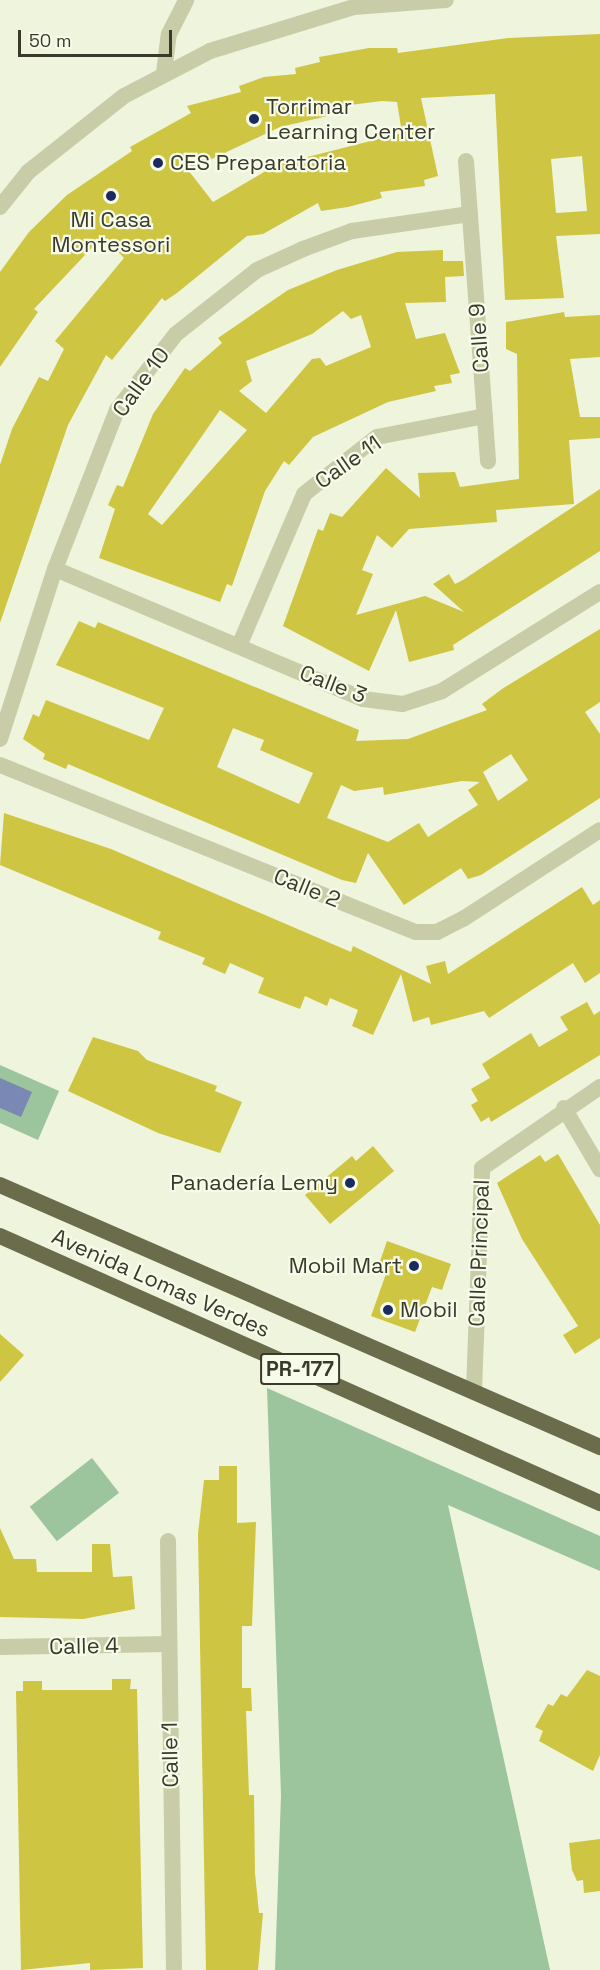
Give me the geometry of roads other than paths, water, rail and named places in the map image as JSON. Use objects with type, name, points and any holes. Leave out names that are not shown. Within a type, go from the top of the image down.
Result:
[{"type":"highway","name":"Avenida Lomas Verdes","points":[[0,1185],[600,1447]]},
{"type":"highway","name":"Avenida Lomas Verdes","points":[[0,1236],[600,1503]]},
{"type":"street","points":[[164,73],[169,34],[186,0]]},
{"type":"street","points":[[0,207],[28,172],[124,96],[164,73],[210,51],[354,8],[446,0]]},
{"type":"street","name":"Calle 9","points":[[466,161],[488,461]]},
{"type":"street","name":"Calle 10","points":[[0,739],[55,569],[117,410],[176,334],[257,270],[303,249],[352,231],[470,214]]},
{"type":"street","name":"Calle 11","points":[[239,646],[304,494],[377,437],[485,416]]},
{"type":"street","name":"Calle 3","points":[[55,569],[363,699],[403,704],[442,691],[600,592]]},
{"type":"street","name":"Calle 2","points":[[0,765],[416,932],[437,932],[463,919],[600,830]]},
{"type":"street","name":"Calle Principal","points":[[474,1391],[482,1168],[564,1108],[600,1087]]},
{"type":"street","points":[[564,1108],[600,1169]]},
{"type":"street","name":"Calle 1","points":[[168,1541],[174,1970]]},
{"type":"street","name":"Calle 4","points":[[0,1647],[168,1644]]},
{"type":"water","points":[[0,1078],[32,1092],[21,1117],[0,1108]]},
{"type":"place","name":"Torrimar Learning Center","points":[[254,119]]},
{"type":"place","name":"CES Preparatoria","points":[[158,163]]},
{"type":"place","name":"Mi Casa Montessori","points":[[111,196]]},
{"type":"place","name":"Panadería Lemy","points":[[350,1183]]},
{"type":"place","name":"Mobil Mart","points":[[414,1266]]},
{"type":"place","name":"Mobil","points":[[388,1310]]}]
